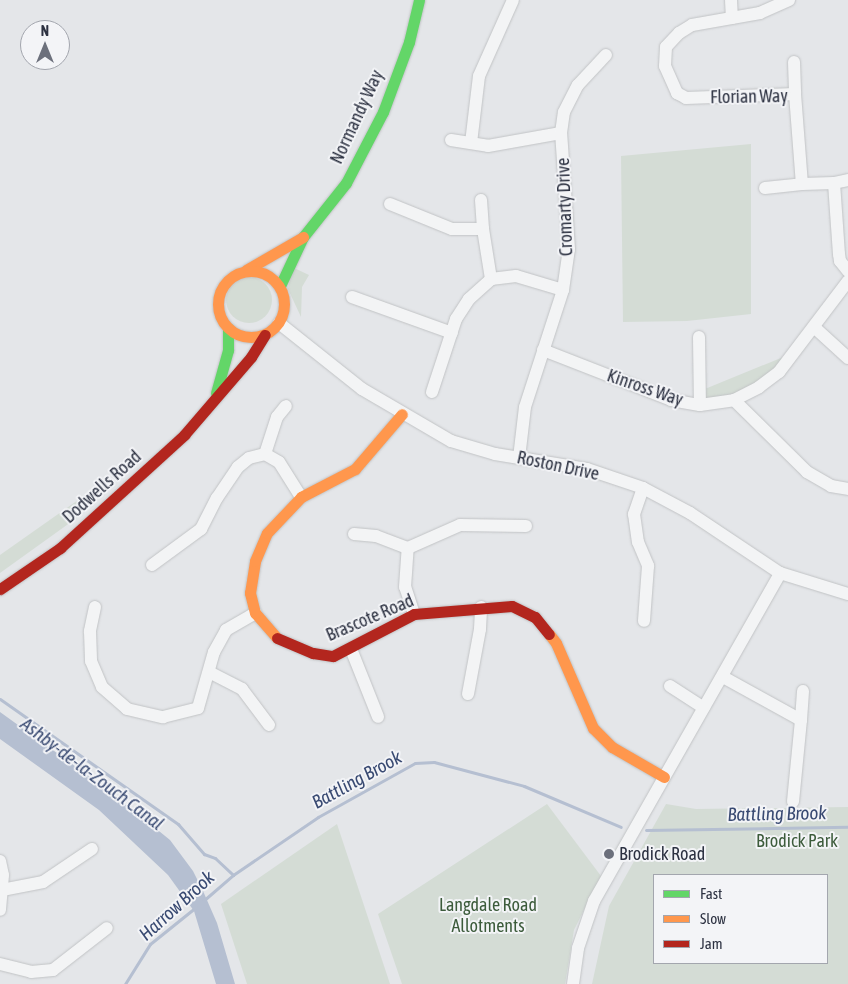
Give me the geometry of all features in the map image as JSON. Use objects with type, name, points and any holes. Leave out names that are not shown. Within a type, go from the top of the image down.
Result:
[{"type":"main road","name":"Normandy Way","points":[[280,286],[303,237],[346,182],[383,112],[409,42],[419,0]]},
{"type":"main road","name":"Normandy Way","points":[[246,270],[303,237]]},
{"type":"main road","points":[[246,270],[265,273],[280,286],[285,305],[279,323],[264,335],[245,337],[228,328],[217,309],[218,298],[227,280],[246,270]]},
{"type":"main road","name":"Dodwells Road","points":[[215,397],[228,350],[228,328]]},
{"type":"main road","name":"Dodwells Road","points":[[0,589],[60,548],[113,503],[184,435],[251,357],[264,335]]},
{"type":"main road","name":"Brascote Road","points":[[402,414],[355,469],[301,497],[267,533],[255,561],[250,593],[255,613],[276,638],[313,653],[333,656],[352,649],[414,614],[480,607],[512,606],[535,617],[556,642],[592,728],[612,748],[664,776]]},
{"type":"street","points":[[471,143],[479,76],[513,0]]},
{"type":"street","points":[[731,0],[732,18]]},
{"type":"street","name":"Florian Way","points":[[790,0],[760,13],[692,25],[679,33],[666,48],[665,66],[677,93],[686,98],[795,94],[802,184]]},
{"type":"street","name":"Cromarty Drive","points":[[519,458],[525,407],[563,290],[569,249],[561,132],[564,112],[578,85],[606,55]]},
{"type":"street","points":[[794,62],[795,94]]},
{"type":"street","points":[[451,140],[488,146],[561,132]]},
{"type":"street","points":[[765,188],[848,180]]},
{"type":"street","points":[[834,182],[840,262],[848,271]]},
{"type":"street","points":[[481,200],[491,279]]},
{"type":"street","points":[[390,204],[452,229],[484,229]]},
{"type":"street","points":[[432,392],[452,333],[469,298],[491,279],[516,276],[563,290]]},
{"type":"street","name":"Kinross Way","points":[[543,350],[671,400],[700,405],[734,400],[759,387],[779,372],[848,282]]},
{"type":"street","points":[[352,297],[452,333]]},
{"type":"street","name":"Roston Drive","points":[[279,323],[322,359],[402,414],[451,441],[519,458],[587,470],[643,488],[690,513],[780,572],[848,594]]},
{"type":"street","points":[[814,327],[848,358]]},
{"type":"street","points":[[699,337],[700,405]]},
{"type":"street","points":[[734,400],[807,472],[831,486],[848,489]]},
{"type":"street","points":[[265,454],[277,417],[286,406]]},
{"type":"street","points":[[152,565],[201,530],[238,467],[249,458],[265,454],[279,462],[301,497]]},
{"type":"street","points":[[643,488],[634,514],[638,542],[648,566],[644,621]]},
{"type":"street","points":[[354,534],[376,536],[408,548],[460,525],[526,526]]},
{"type":"street","points":[[408,548],[405,586],[414,614]]},
{"type":"street","points":[[573,984],[578,948],[594,901],[664,776],[723,677],[780,572]]},
{"type":"street","points":[[95,607],[90,631],[91,661],[102,687],[127,709],[163,717],[198,708],[214,652],[226,630],[255,613]]},
{"type":"street","points":[[468,694],[480,628],[480,607]]},
{"type":"street","points":[[352,649],[378,716]]},
{"type":"street","points":[[209,672],[242,689],[269,725]]},
{"type":"street","points":[[723,677],[801,720]]},
{"type":"street","points":[[670,686],[704,708]]},
{"type":"street","points":[[793,802],[803,691]]},
{"type":"street","points":[[2,890],[43,882],[92,849]]},
{"type":"street","points":[[0,861],[2,890],[0,910]]},
{"type":"street","points":[[0,964],[31,972],[53,970],[107,928]]},
{"type":"green space","points":[[751,144],[751,314],[687,321],[623,322],[621,156]]},
{"type":"green space","points":[[292,267],[309,275],[302,287],[301,317],[288,289]]},
{"type":"green space","points":[[244,277],[254,277],[268,287],[272,300],[268,313],[262,319],[254,323],[244,323],[230,313],[226,305],[226,295],[236,281]]},
{"type":"green space","points":[[793,353],[759,387],[700,402],[700,391]]},
{"type":"green space","points":[[98,486],[78,517],[0,573],[0,555]]},
{"type":"green space","name":"Langdale Road Allotments","points":[[547,804],[601,876],[574,930],[565,984],[402,984],[378,914]]},
{"type":"green space","name":"Brodick Park","points":[[666,804],[696,809],[848,807],[848,984],[592,984],[609,906]]},
{"type":"green space","points":[[337,824],[390,984],[247,984],[221,904]]},
{"type":"water","points":[[0,712],[111,792],[170,840],[193,871],[203,891],[217,923],[235,984],[216,984],[194,911],[168,875],[99,810],[0,739]]},
{"type":"waterway","name":"Ashby-de-la-Zouch Canal","points":[[0,699],[178,824],[204,854],[215,858],[233,875]]},
{"type":"waterway","name":"Battling Brook","points":[[203,901],[233,875],[318,817],[415,763],[434,762],[524,786],[621,827]]},
{"type":"waterway","name":"Battling Brook","points":[[646,830],[848,827]]},
{"type":"waterway","name":"Harrow Brook","points":[[125,984],[150,944],[196,907]]},
{"type":"traffic: fast","points":[[280,286],[303,237],[346,183],[383,112],[409,42],[419,0]]},
{"type":"traffic: fast","points":[[216,393],[228,350],[228,328]]},
{"type":"traffic: slow","points":[[246,270],[303,237]]},
{"type":"traffic: slow","points":[[244,271],[258,271],[270,276],[279,285],[284,297],[284,304],[282,317],[275,328],[258,337],[244,337],[232,332],[223,323],[218,311],[218,297],[223,285],[232,276],[244,271]]},
{"type":"traffic: slow","points":[[277,638],[255,613],[250,593],[255,561],[267,533],[301,497],[355,469],[402,414]]},
{"type":"traffic: slow","points":[[549,634],[556,643],[593,728],[612,747],[664,777]]},
{"type":"traffic: jam","points":[[0,589],[60,548],[184,435],[251,357],[265,335]]},
{"type":"traffic: jam","points":[[277,638],[313,653],[333,656],[414,614],[512,606],[535,617],[549,634]]},
{"type":"place","name":"Brodick Road","points":[[609,854]]}]
